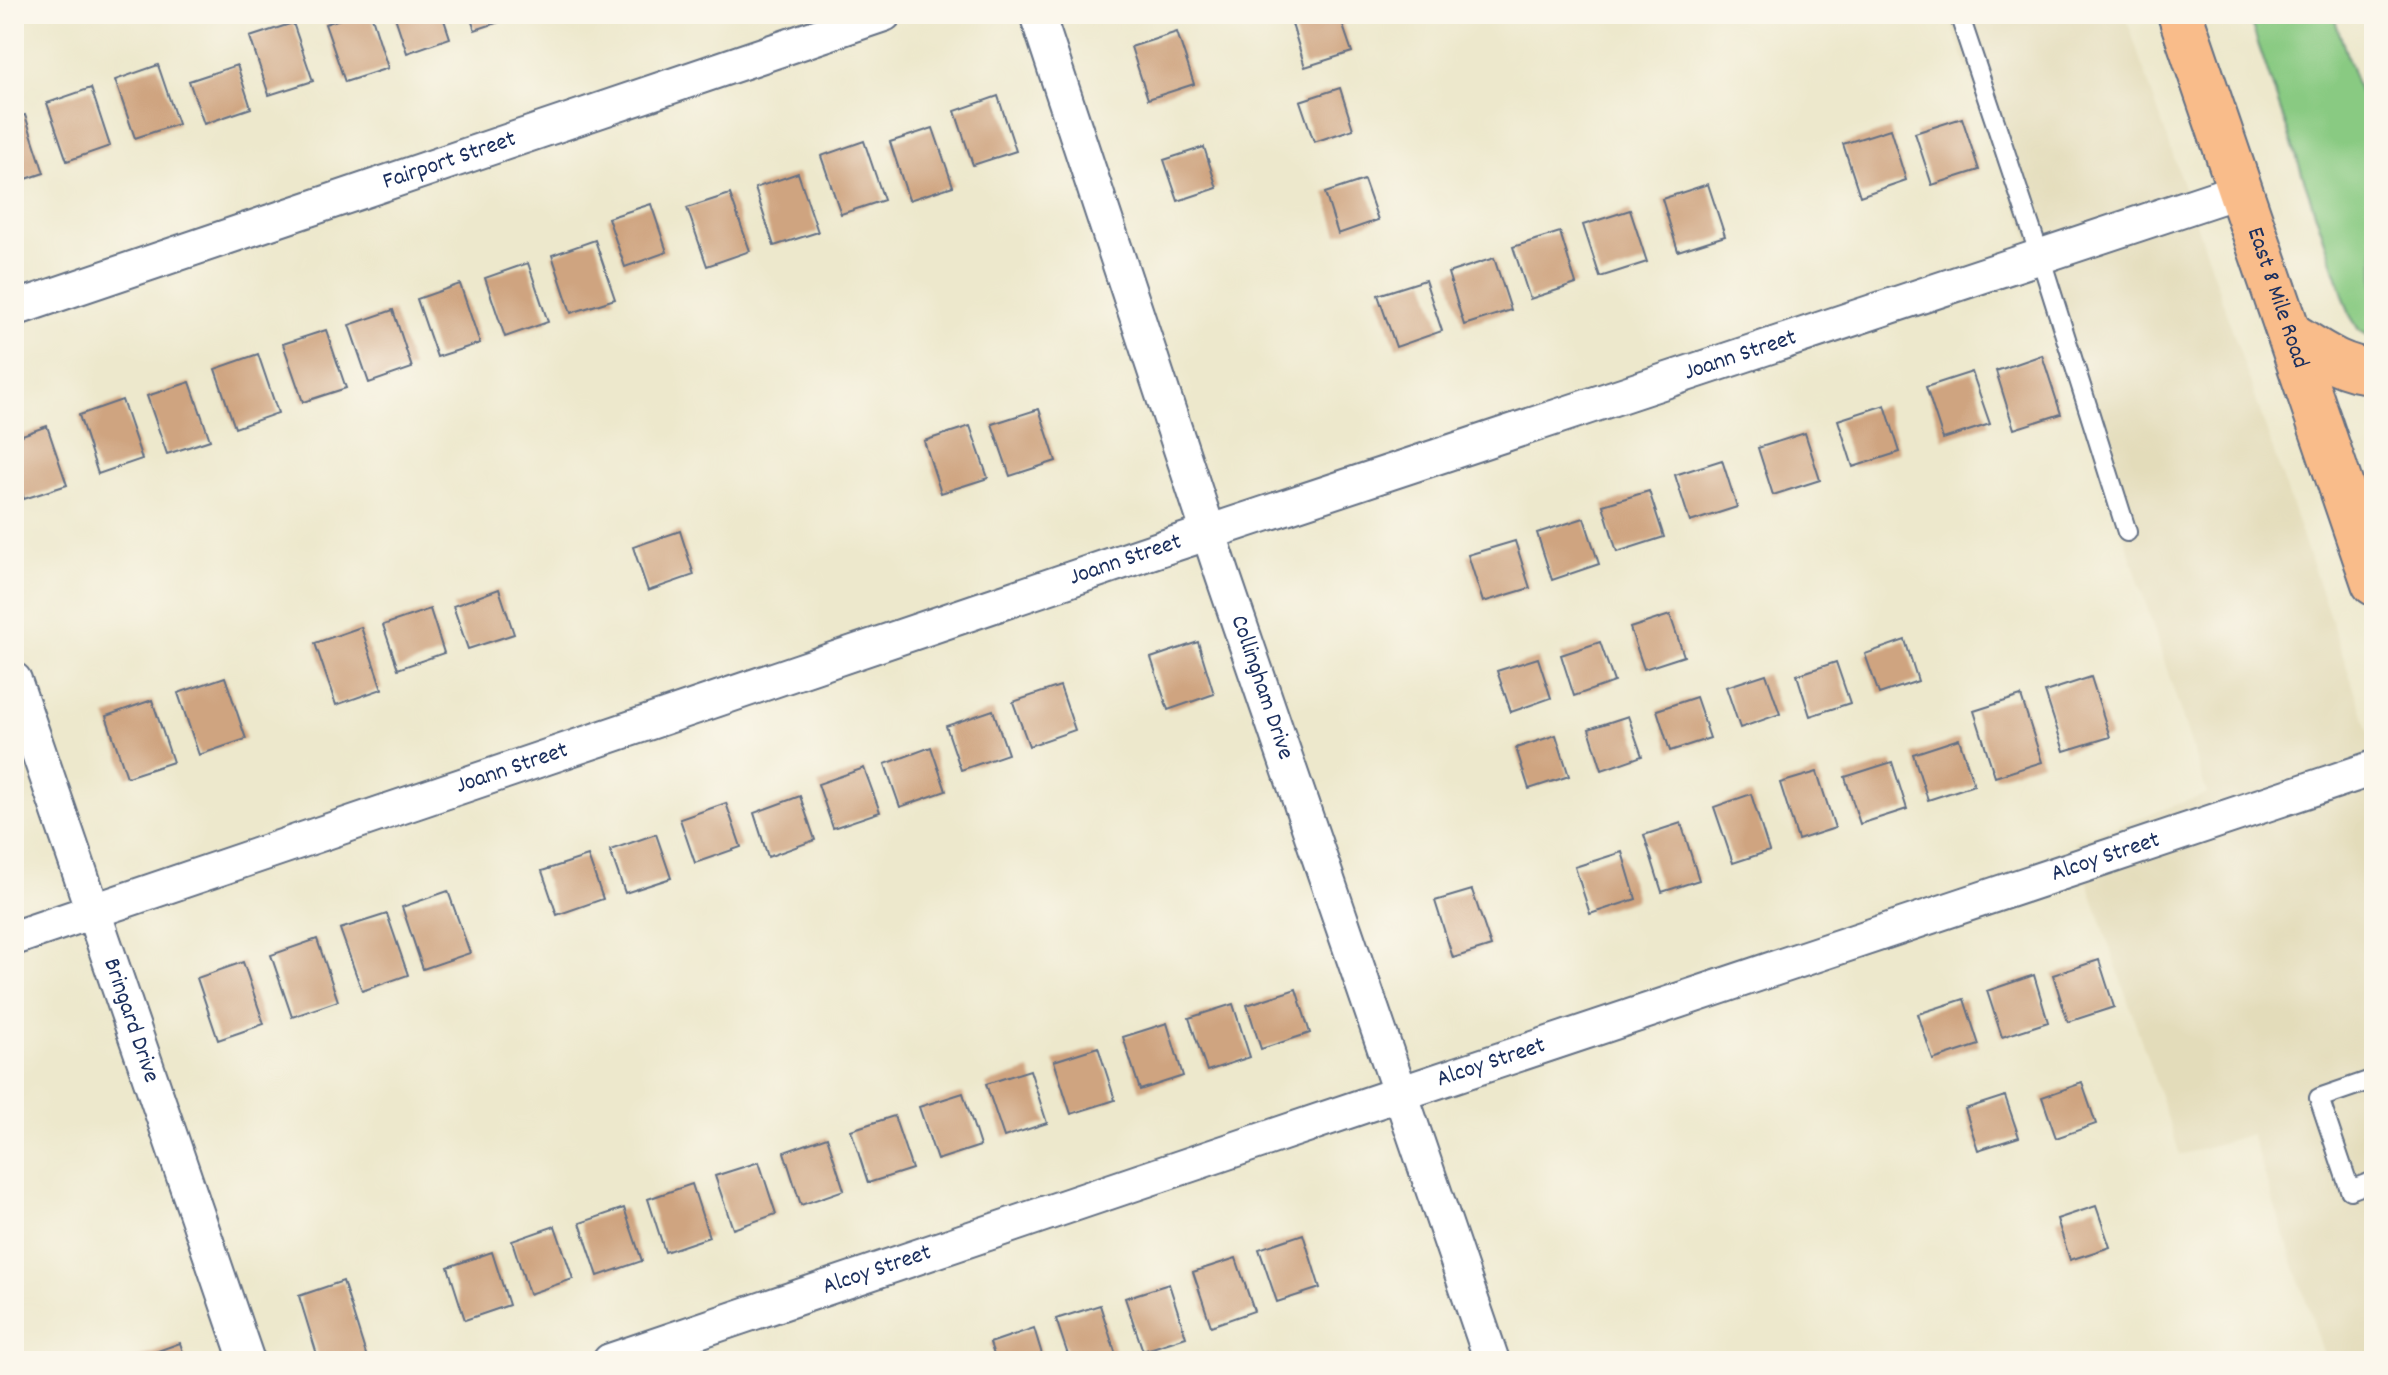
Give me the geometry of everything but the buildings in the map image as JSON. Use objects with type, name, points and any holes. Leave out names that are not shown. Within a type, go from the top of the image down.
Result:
[{"type":"highway","name":"East 8 Mile Road","points":[[2180,14],[2374,583]]},
{"type":"highway","points":[[2290,334],[2330,359],[2360,371],[2374,371]]},
{"type":"street","name":"Fairport Street","points":[[14,309],[884,14]]},
{"type":"street","name":"Collingham Drive","points":[[1037,14],[1208,532],[1492,1361]]},
{"type":"street","name":"Joann Street","points":[[14,938],[1208,532],[2240,190]]},
{"type":"street","name":"Bringard Drive","points":[[14,680],[247,1361]]},
{"type":"street","name":"Alcoy Street","points":[[610,1361],[2374,768]]},
{"type":"lane","points":[[1959,14],[2127,532]]},
{"type":"lane","points":[[2374,1079],[2319,1098],[2350,1190],[2374,1181]]},
{"type":"shaded area","points":[[1948,14],[2125,14],[2374,747],[2374,1361],[2326,1361],[2251,1134],[2180,1155],[2074,841],[2207,794],[2027,234]]},
{"type":"green space","points":[[2248,14],[2333,14],[2374,136],[2374,339],[2359,330],[2350,315]]}]
